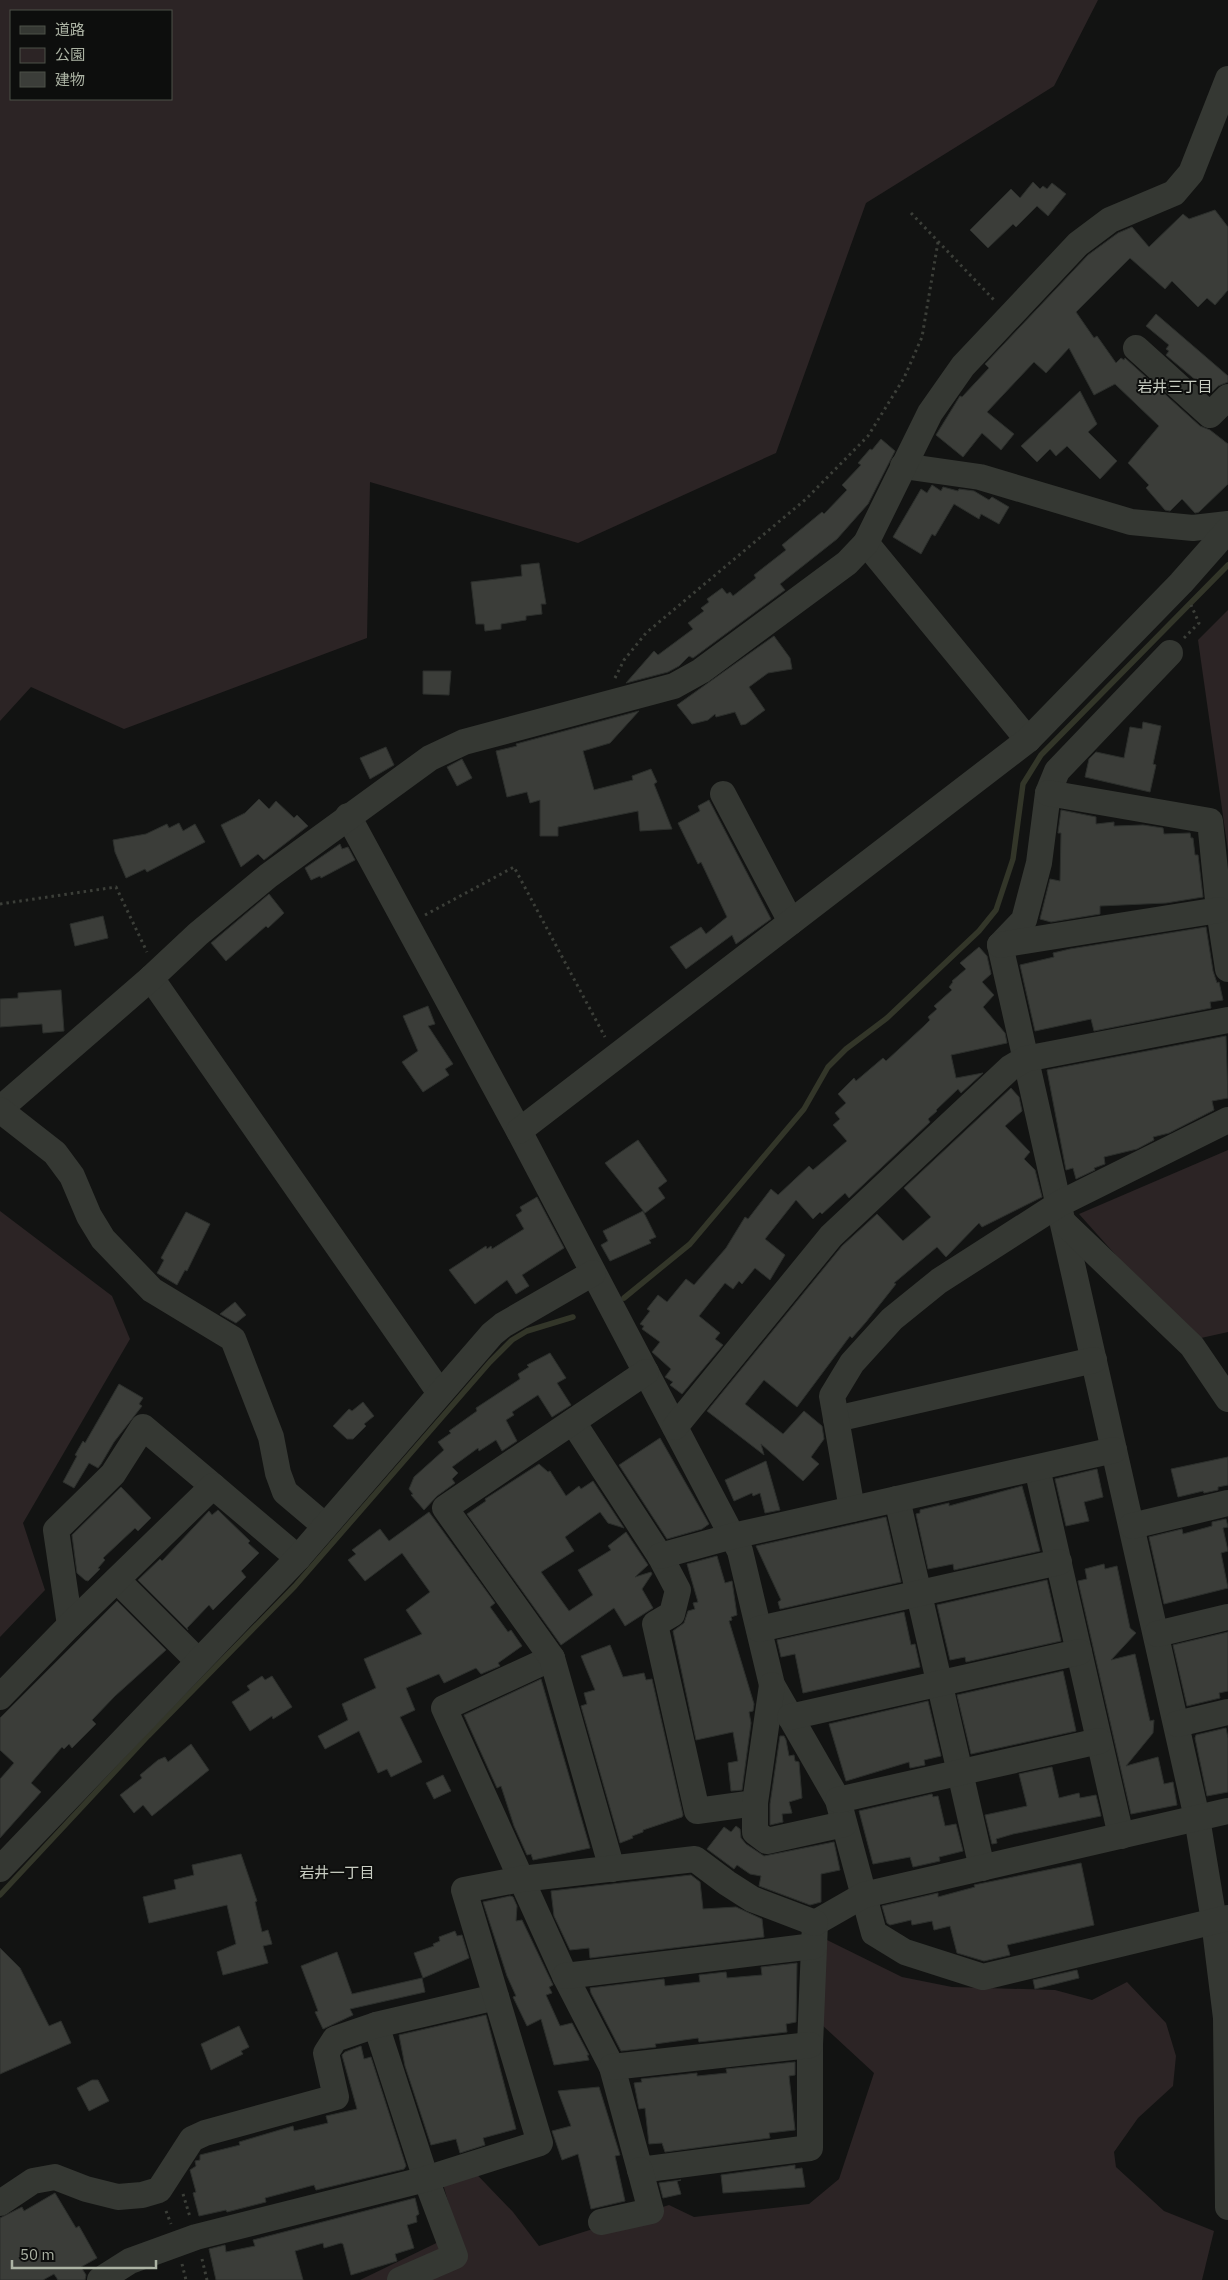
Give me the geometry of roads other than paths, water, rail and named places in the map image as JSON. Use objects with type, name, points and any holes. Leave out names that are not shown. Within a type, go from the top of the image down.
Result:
[{"type":"street","points":[[325,1526],[285,1492],[278,1472],[271,1437],[233,1339],[152,1290],[103,1239],[89,1216],[72,1176],[55,1153],[0,1109],[154,975],[198,934],[268,876],[430,758],[464,742],[674,686],[700,671],[847,563],[866,543],[930,413],[963,366],[1078,244],[1110,220],[1174,193],[1191,173],[1228,78]]},
{"type":"street","points":[[1136,348],[1210,415],[1228,398]]},
{"type":"street","points":[[903,466],[980,477],[1131,522],[1193,528],[1228,524]]},
{"type":"street","points":[[519,1131],[1028,740],[1174,590],[1228,530]]},
{"type":"street","points":[[866,543],[1028,740]]},
{"type":"street","points":[[1000,945],[1024,920],[1039,863],[1048,793],[1057,771],[1170,653]]},
{"type":"street","points":[[1048,793],[1210,821],[1219,910],[1228,969]]},
{"type":"street","points":[[723,794],[791,922]]},
{"type":"street","points":[[348,816],[519,1131],[733,1536],[740,1552],[772,1685],[841,1812],[874,1933],[905,1952],[983,1977],[1221,1920]]},
{"type":"street","points":[[1000,945],[1219,910]]},
{"type":"street","points":[[1000,945],[1221,1920],[1227,2018],[1228,2207]]},
{"type":"street","points":[[154,975],[440,1394]]},
{"type":"street","points":[[675,1427],[831,1236],[1010,1068],[1025,1059],[1228,1020]]},
{"type":"street","points":[[852,1509],[832,1396],[852,1363],[892,1319],[939,1281],[1228,1120]]},
{"type":"street","points":[[1061,1213],[1192,1346],[1228,1399]]},
{"type":"street","points":[[0,1869],[198,1660],[298,1558],[492,1334],[503,1325],[593,1273]]},
{"type":"street","points":[[836,1419],[1094,1360]]},
{"type":"street","points":[[612,1869],[552,1658],[445,1508],[646,1372]]},
{"type":"street","points":[[573,1422],[660,1556],[678,1590],[672,1614],[655,1624],[697,1812],[755,1803]]},
{"type":"street","points":[[70,1625],[56,1530],[113,1474],[143,1427],[298,1558]]},
{"type":"street","points":[[660,1556],[733,1536],[1114,1450]]},
{"type":"street","points":[[1037,1468],[1121,1836]]},
{"type":"street","points":[[0,1697],[70,1625],[213,1486]]},
{"type":"street","points":[[897,1499],[982,1868]]},
{"type":"street","points":[[1132,1526],[1228,1503]]},
{"type":"street","points":[[759,1629],[1059,1562]]},
{"type":"street","points":[[118,1580],[198,1660]]},
{"type":"street","points":[[1157,1634],[1228,1617]]},
{"type":"street","points":[[790,1717],[1079,1652]]},
{"type":"street","points":[[552,1658],[444,1708],[565,1976],[612,2068],[651,2211],[601,2222]]},
{"type":"street","points":[[772,1685],[755,1803],[755,1832],[767,1841],[841,1812],[960,1773],[1099,1741]]},
{"type":"street","points":[[1177,1724],[1228,1712]]},
{"type":"street","points":[[565,1976],[815,1935],[864,1895],[1228,1811]]},
{"type":"street","points":[[100,2280],[130,2261],[196,2237],[426,2179],[540,2143],[464,1890],[521,1879],[695,1859],[752,1899],[815,1935]]},
{"type":"street","points":[[640,2170],[810,2148],[810,2045],[815,1935]]},
{"type":"street","points":[[1,2199],[33,2181],[56,2177],[86,2189],[118,2197],[142,2195],[159,2190],[192,2139],[205,2132],[336,2097],[326,2053],[336,2039],[376,2025],[496,1997]]},
{"type":"street","points":[[376,2025],[426,2179],[455,2256],[400,2280]]},
{"type":"street","points":[[612,2068],[810,2045]]},
{"type":"waterway","points":[[624,1298],[690,1244],[804,1109],[828,1067],[846,1049],[887,1018],[979,931],[996,910],[1013,859],[1023,784],[1041,755],[1228,565]]},
{"type":"waterway","points":[[0,1895],[148,1736],[295,1586],[490,1362],[512,1340],[527,1331],[573,1317]]},
{"type":"district","name":"岩井三丁目","points":[[1175,387]]},
{"type":"district","name":"岩井一丁目","points":[[337,1873]]}]
